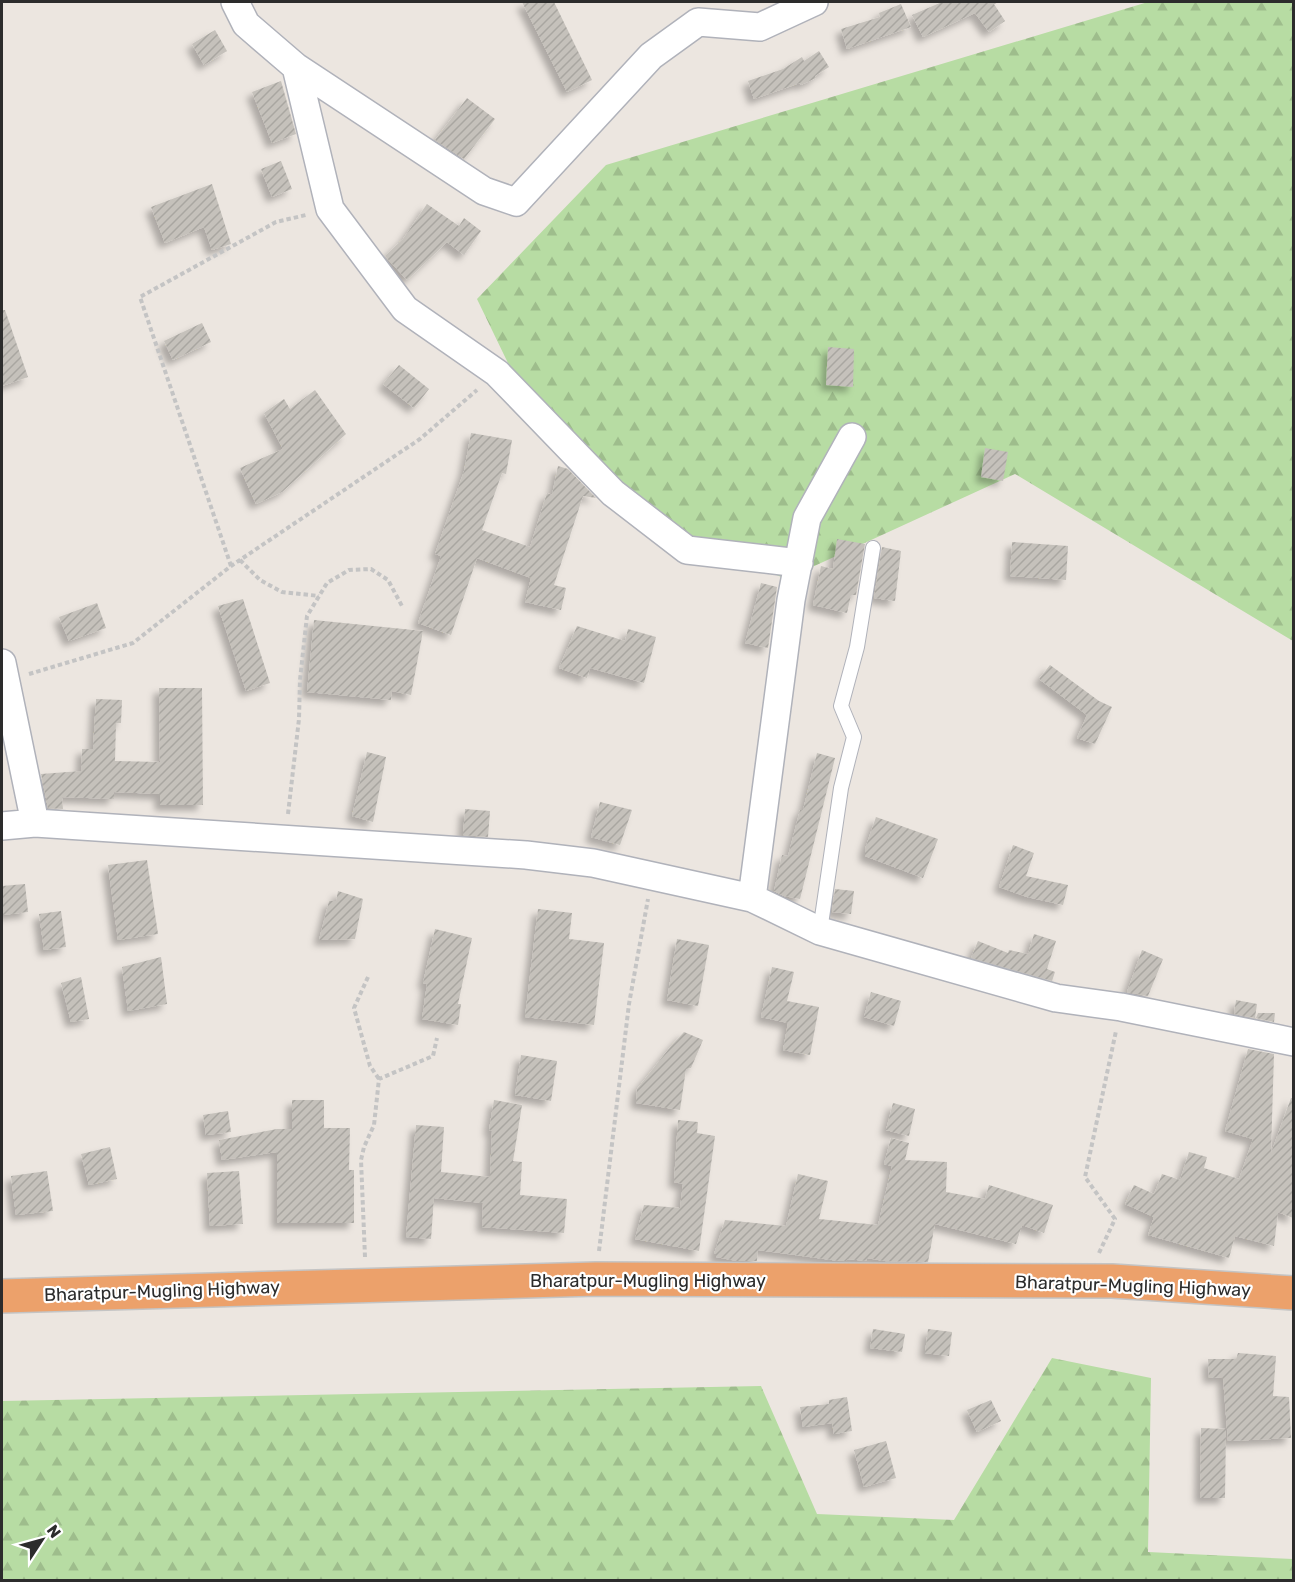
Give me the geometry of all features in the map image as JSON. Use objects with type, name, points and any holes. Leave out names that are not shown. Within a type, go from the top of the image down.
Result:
[{"type":"highway","name":"Bharatpur-Mugling Highway","points":[[2,1296],[596,1279],[1112,1281],[1293,1293]]},
{"type":"street","points":[[235,2],[246,24],[296,68],[484,191],[516,202],[651,56],[698,21],[760,27],[814,2]]},
{"type":"street","points":[[296,68],[330,209],[405,309],[497,373],[613,494],[687,550],[799,563]]},
{"type":"street","points":[[752,898],[791,600],[807,518],[852,436]]},
{"type":"street","points":[[4,672],[35,823]]},
{"type":"street","points":[[2,826],[35,823],[526,855],[593,863],[752,898],[820,931],[1056,998],[1121,1007],[1293,1042]]},
{"type":"lane","points":[[820,931],[841,788],[854,737],[841,706],[857,647],[873,548]]},
{"type":"path","points":[[231,566],[140,297],[276,222],[330,209]]},
{"type":"path","points":[[4,672],[134,643],[231,566],[420,439],[497,373]]},
{"type":"path","points":[[240,560],[260,580],[282,592],[319,596]]},
{"type":"path","points":[[288,817],[307,615],[327,583],[350,570],[370,569],[388,580],[402,606]]},
{"type":"path","points":[[596,1279],[629,1004],[652,875]]},
{"type":"path","points":[[366,1285],[361,1160],[374,1125],[379,1079],[370,1066],[354,1008],[368,977]]},
{"type":"path","points":[[1112,1281],[1094,1263],[1115,1219],[1085,1177],[1121,1007]]},
{"type":"path","points":[[379,1079],[433,1056],[437,1038]]},
{"type":"green space","points":[[1148,2],[1293,2],[1293,641],[1015,474],[786,579],[690,539],[536,421],[477,299],[606,165]]},
{"type":"green space","points":[[1052,1358],[1151,1378],[1148,1552],[1293,1559],[1293,1580],[2,1580],[2,1401],[761,1386],[817,1514],[954,1520]]},
{"type":"building","points":[[522,2],[554,2],[592,80],[567,92]]},
{"type":"building","points":[[942,2],[999,2],[994,4],[1005,21],[989,32],[975,13],[923,37],[912,15]]},
{"type":"building","points":[[901,4],[911,27],[847,49],[841,29],[880,17],[879,13]]},
{"type":"building","points":[[215,30],[227,51],[204,65],[192,44]]},
{"type":"building","points":[[819,51],[829,67],[815,76],[816,78],[801,85],[800,83],[754,99],[748,81],[783,69],[802,57],[804,61]]},
{"type":"building","points":[[281,81],[296,134],[272,143],[252,92]]},
{"type":"building","points":[[467,98],[495,119],[464,159],[435,140]]},
{"type":"building","points":[[281,161],[292,189],[272,197],[261,169]]},
{"type":"building","points":[[212,184],[231,244],[212,250],[204,227],[165,243],[151,207]]},
{"type":"building","points":[[427,204],[459,226],[464,218],[481,231],[464,255],[447,242],[407,280],[385,256],[403,239]]},
{"type":"building","points":[[2,310],[5,310],[28,377],[2,386]]},
{"type":"building","points":[[202,323],[211,342],[173,360],[164,341]]},
{"type":"building","points":[[828,347],[854,349],[853,387],[826,385]]},
{"type":"building","points":[[399,365],[429,389],[414,408],[383,384]]},
{"type":"building","points":[[315,390],[346,434],[282,492],[256,504],[240,468],[283,449],[264,413],[284,399],[290,409]]},
{"type":"building","points":[[471,433],[512,440],[506,474],[502,473],[482,530],[530,547],[547,493],[552,495],[558,466],[568,469],[596,498],[583,496],[554,585],[566,588],[561,610],[525,602],[531,578],[477,558],[451,635],[418,623],[441,556],[435,554],[464,471]]},
{"type":"building","points":[[985,448],[1008,452],[1003,481],[981,477]]},
{"type":"building","points":[[837,539],[865,544],[856,595],[851,595],[847,613],[813,605],[821,566],[833,569]]},
{"type":"building","points":[[1012,542],[1068,546],[1066,580],[1010,576]]},
{"type":"building","points":[[882,547],[901,551],[895,601],[874,598]]},
{"type":"building","points":[[761,583],[777,587],[768,648],[745,643]]},
{"type":"building","points":[[243,599],[270,683],[246,691],[218,606]]},
{"type":"building","points":[[97,603],[106,628],[69,641],[59,617]]},
{"type":"building","points":[[314,620],[423,631],[411,695],[392,691],[391,700],[307,692]]},
{"type":"building","points":[[577,626],[625,641],[628,629],[656,637],[644,683],[590,668],[587,678],[559,668]]},
{"type":"building","points":[[1050,665],[1099,701],[1112,707],[1095,744],[1077,738],[1087,715],[1039,679]]},
{"type":"building","points":[[159,688],[202,688],[203,805],[160,805],[160,794],[114,792],[114,799],[62,797],[63,809],[48,808],[41,774],[81,771],[82,749],[93,749],[96,699],[122,700],[121,723],[116,723],[115,761],[160,762]]},
{"type":"building","points":[[367,752],[386,757],[373,822],[352,816]]},
{"type":"building","points":[[817,753],[835,758],[800,899],[784,896],[774,891],[782,855],[788,856],[800,810],[803,810]]},
{"type":"building","points":[[600,802],[632,810],[620,845],[591,837]]},
{"type":"building","points":[[465,809],[490,811],[488,837],[463,835]]},
{"type":"building","points":[[876,817],[938,839],[923,878],[865,856],[865,849]]},
{"type":"building","points":[[1013,845],[1034,853],[1026,876],[1068,885],[1063,905],[1027,897],[999,887]]},
{"type":"building","points":[[147,860],[158,934],[118,940],[108,865]]},
{"type":"building","points":[[25,884],[28,912],[2,915],[2,886]]},
{"type":"building","points":[[835,889],[854,891],[851,914],[832,912]]},
{"type":"building","points":[[338,891],[363,899],[355,939],[319,940],[329,901],[336,901]]},
{"type":"building","points":[[538,909],[572,913],[569,939],[604,943],[594,1025],[525,1017]]},
{"type":"building","points":[[61,911],[66,947],[44,950],[39,914]]},
{"type":"building","points":[[435,929],[472,938],[458,1004],[461,1004],[458,1025],[422,1019],[427,984],[423,983]]},
{"type":"building","points":[[1034,934],[1056,941],[1047,969],[1055,972],[1052,981],[971,958],[978,941],[1008,953],[1009,950],[1028,954]]},
{"type":"building","points":[[677,939],[709,945],[698,1006],[667,1000]]},
{"type":"building","points":[[1142,950],[1163,959],[1148,996],[1127,992]]},
{"type":"building","points":[[161,957],[167,1004],[128,1011],[122,967]]},
{"type":"building","points":[[772,967],[794,972],[787,1001],[819,1007],[810,1055],[783,1050],[788,1023],[761,1017]]},
{"type":"building","points":[[81,977],[89,1019],[71,1022],[61,983]]},
{"type":"building","points":[[871,992],[901,1001],[894,1026],[864,1017]]},
{"type":"building","points":[[1236,1000],[1257,1004],[1255,1018],[1234,1014]]},
{"type":"building","points":[[1258,1013],[1275,1013],[1274,1022],[1256,1018]]},
{"type":"building","points":[[684,1032],[703,1040],[691,1068],[686,1069],[680,1110],[636,1103],[637,1089]]},
{"type":"building","points":[[1248,1049],[1274,1054],[1271,1153],[1291,1098],[1293,1098],[1293,1218],[1278,1212],[1274,1246],[1235,1236],[1229,1258],[1148,1235],[1154,1217],[1125,1204],[1134,1185],[1154,1194],[1162,1174],[1180,1180],[1189,1152],[1207,1157],[1204,1168],[1239,1179],[1253,1139],[1225,1131]]},
{"type":"building","points":[[521,1055],[557,1061],[551,1101],[515,1095]]},
{"type":"building","points":[[292,1100],[324,1100],[324,1128],[350,1128],[349,1170],[354,1170],[354,1223],[277,1223],[277,1152],[222,1160],[219,1140],[277,1129],[292,1129]]},
{"type":"building","points":[[494,1100],[522,1105],[513,1161],[522,1162],[520,1195],[567,1199],[564,1233],[482,1227],[483,1203],[434,1198],[431,1239],[406,1237],[416,1125],[444,1127],[441,1172],[490,1177],[492,1131],[489,1130]]},
{"type":"building","points":[[893,1103],[915,1109],[909,1136],[886,1130]]},
{"type":"building","points":[[228,1111],[231,1132],[206,1135],[203,1115]]},
{"type":"building","points":[[678,1120],[698,1122],[697,1133],[715,1136],[699,1251],[635,1239],[644,1205],[680,1208],[683,1184],[674,1182]]},
{"type":"building","points":[[891,1138],[909,1143],[905,1160],[947,1162],[946,1192],[985,1199],[989,1185],[1053,1205],[1044,1233],[1022,1225],[1016,1244],[935,1224],[928,1262],[884,1261],[867,1258],[867,1261],[847,1259],[847,1261],[839,1261],[758,1250],[757,1261],[737,1261],[716,1257],[714,1254],[725,1220],[786,1226],[798,1174],[828,1181],[819,1219],[878,1225],[892,1166],[884,1164]]},
{"type":"building","points":[[110,1147],[117,1179],[89,1185],[81,1154]]},
{"type":"building","points":[[47,1171],[53,1211],[16,1215],[11,1176]]},
{"type":"building","points":[[239,1171],[243,1224],[210,1226],[207,1173]]},
{"type":"building","points":[[873,1329],[905,1334],[902,1352],[870,1348]]},
{"type":"building","points":[[928,1329],[952,1332],[949,1356],[925,1353]]},
{"type":"building","points":[[1238,1353],[1276,1356],[1273,1396],[1289,1397],[1291,1438],[1228,1441],[1223,1377],[1209,1378],[1208,1359],[1236,1359]]},
{"type":"building","points":[[847,1397],[852,1431],[834,1434],[832,1423],[803,1427],[800,1407],[829,1404],[829,1400]]},
{"type":"building","points":[[991,1400],[1001,1421],[977,1432],[967,1410]]},
{"type":"building","points":[[1201,1428],[1226,1429],[1225,1498],[1200,1498]]},
{"type":"building","points":[[886,1441],[896,1478],[864,1487],[854,1450]]}]
